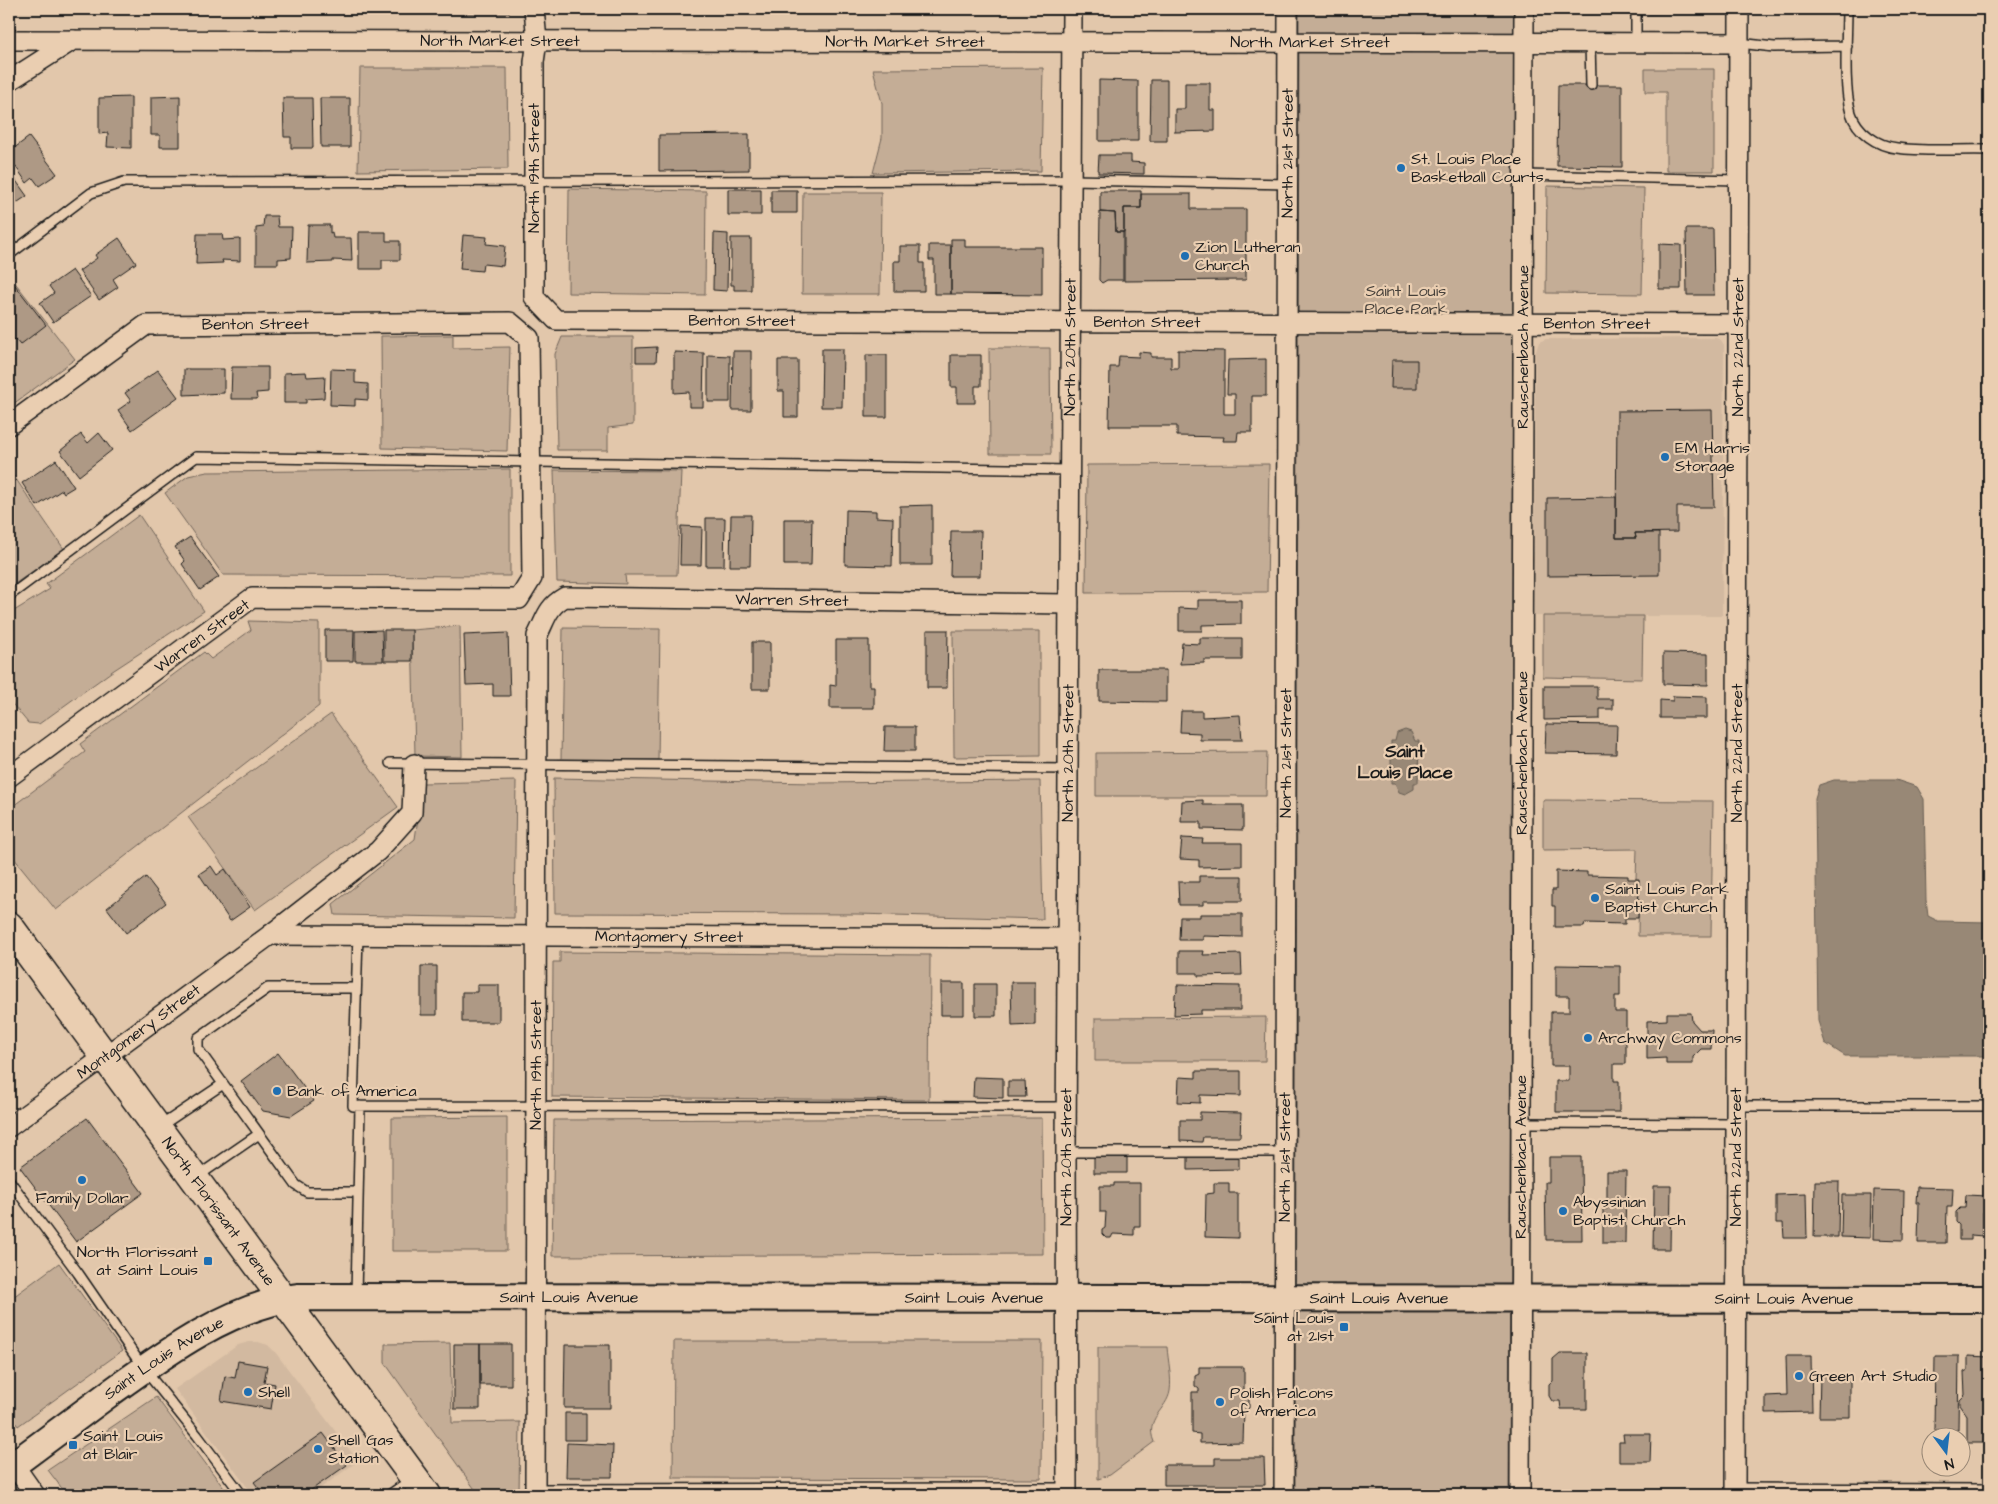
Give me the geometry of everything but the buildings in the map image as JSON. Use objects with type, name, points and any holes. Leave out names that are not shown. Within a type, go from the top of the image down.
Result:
[{"type":"main road","name":"North Florissant Avenue","points":[[9,926],[421,1486]]},
{"type":"street","name":"North 19th Street","points":[[534,9],[537,41],[534,62],[534,297],[556,320]]},
{"type":"street","name":"North 20th Street","points":[[1067,1492],[1066,938],[1072,9]]},
{"type":"street","name":"North 21st Street","points":[[1284,1495],[1288,9]]},
{"type":"street","name":"Rauschenbach Avenue","points":[[1520,1495],[1524,9]]},
{"type":"street","name":"North 22nd Street","points":[[1735,1492],[1739,9]]},
{"type":"street","name":"North Market Street","points":[[9,40],[1739,43]]},
{"type":"street","points":[[9,81],[73,40]]},
{"type":"street","name":"Benton Street","points":[[556,320],[1738,324]]},
{"type":"street","name":"Benton Street","points":[[9,425],[146,325],[510,322],[529,338],[530,462]]},
{"type":"street","name":"Warren Street","points":[[9,777],[252,598],[518,600],[532,578],[530,462]]},
{"type":"street","name":"Warren Street","points":[[537,636],[546,615],[554,603],[565,597],[1068,604]]},
{"type":"street","name":"North 19th Street","points":[[535,1492],[537,636]]},
{"type":"street","name":"Montgomery Street","points":[[9,1127],[270,935],[378,851],[406,822],[412,813],[414,764]]},
{"type":"street","name":"Montgomery Street","points":[[270,935],[1066,938]]},
{"type":"street","name":"Saint Louis Avenue","points":[[10,1464],[172,1350],[240,1313],[264,1303],[283,1299],[356,1296],[536,1296],[1989,1299]]},
{"type":"street","points":[[10,1464],[35,1495]]},
{"type":"lane","points":[[1636,9],[1636,43]]},
{"type":"lane","points":[[1847,9],[1848,92],[1851,114],[1860,130],[1876,142],[1896,148],[1989,150]]},
{"type":"lane","points":[[1590,42],[1591,85]]},
{"type":"lane","points":[[1739,43],[1774,47],[1847,46]]},
{"type":"lane","points":[[1524,175],[1738,180]]},
{"type":"lane","points":[[9,255],[91,193],[124,182],[1071,180],[1288,184]]},
{"type":"lane","points":[[9,596],[196,457],[1069,470]]},
{"type":"lane","points":[[390,763],[1067,768]]},
{"type":"lane","points":[[358,935],[353,1106],[1066,1107]]},
{"type":"lane","points":[[356,988],[268,988],[198,1038],[198,1049],[296,1185],[307,1192],[358,1192]]},
{"type":"lane","points":[[157,1128],[223,1084]]},
{"type":"lane","points":[[356,1296],[360,1106]]},
{"type":"lane","points":[[1521,1123],[1989,1106]]},
{"type":"lane","points":[[194,1179],[259,1134]]},
{"type":"lane","points":[[1066,1152],[1285,1152]]},
{"type":"lane","points":[[9,1180],[78,1273],[144,1369],[198,1435],[242,1495]]},
{"type":"lane","points":[[389,1495],[421,1486]]},
{"type":"lane","points":[[1735,1492],[1989,1489]]},
{"type":"lane","points":[[535,1492],[1067,1492]]},
{"type":"shaded area","points":[[1716,338],[1721,340],[1724,345],[1722,616],[1534,616],[1535,354],[1539,342],[1546,339]]},
{"type":"shaded area","points":[[1405,730],[1411,732],[1415,741],[1419,741],[1418,783],[1414,783],[1414,789],[1405,794],[1399,792],[1395,783],[1391,783],[1391,741],[1395,741],[1397,733]]},
{"type":"shaded area","points":[[1834,780],[1896,780],[1917,787],[1924,799],[1928,916],[1938,921],[1989,922],[1989,1056],[1845,1056],[1825,1043],[1818,1021],[1815,798],[1819,785]]},
{"type":"shaded area","points":[[249,1342],[268,1345],[275,1352],[358,1461],[311,1495],[253,1495],[175,1389],[238,1345]]},
{"type":"green space","points":[[341,9],[509,9],[509,13],[341,14]]},
{"type":"green space","name":"Saint Louis Place Park","points":[[1299,9],[1514,9],[1509,1495],[1295,1495]]},
{"type":"green space","points":[[1648,9],[1710,9],[1710,12],[1649,14]]},
{"type":"green space","points":[[360,68],[507,68],[508,169],[358,171]]},
{"type":"green space","points":[[1043,68],[1041,171],[873,173],[882,138],[882,103],[873,69]]},
{"type":"green space","points":[[1645,69],[1714,69],[1714,171],[1666,171],[1666,92],[1645,92]]},
{"type":"green space","points":[[1547,186],[1644,188],[1642,294],[1546,293]]},
{"type":"green space","points":[[569,189],[706,191],[705,295],[568,293]]},
{"type":"green space","points":[[803,192],[881,192],[880,294],[802,294]]},
{"type":"green space","points":[[9,275],[75,359],[9,407]]},
{"type":"green space","points":[[453,335],[453,348],[510,347],[507,451],[382,448],[381,336]]},
{"type":"green space","points":[[562,337],[633,337],[633,425],[608,428],[608,450],[557,450],[555,354]]},
{"type":"green space","points":[[989,348],[1050,348],[1051,454],[990,454]]},
{"type":"green space","points":[[1269,464],[1267,592],[1086,593],[1087,465]]},
{"type":"green space","points":[[9,469],[64,549],[9,588]]},
{"type":"green space","points":[[510,469],[510,576],[223,575],[165,493],[188,476],[207,472]]},
{"type":"green space","points":[[554,470],[681,471],[677,575],[625,575],[626,584],[557,582]]},
{"type":"green space","points":[[139,515],[204,611],[111,672],[39,724],[28,723],[9,700],[9,614],[50,589],[46,584]]},
{"type":"green space","points":[[1543,616],[1643,616],[1642,679],[1543,677]]},
{"type":"green space","points":[[248,621],[319,623],[319,706],[56,910],[9,852],[9,809],[85,752],[80,744],[204,652],[211,659],[251,630]]},
{"type":"green space","points":[[460,626],[462,757],[415,756],[412,630]]},
{"type":"green space","points":[[563,628],[660,629],[658,760],[561,760]]},
{"type":"green space","points":[[953,631],[1040,631],[1040,756],[954,757]]},
{"type":"green space","points":[[331,714],[398,807],[255,910],[188,817]]},
{"type":"green space","points":[[1267,752],[1266,796],[1096,796],[1096,753]]},
{"type":"green space","points":[[554,778],[814,783],[1040,781],[1043,919],[857,914],[555,913]]},
{"type":"green space","points":[[516,781],[514,918],[335,915],[333,904],[415,839],[423,783]]},
{"type":"green space","points":[[1543,800],[1713,801],[1711,936],[1638,936],[1639,880],[1636,879],[1637,849],[1543,850]]},
{"type":"green space","points":[[560,952],[930,955],[929,1100],[552,1097],[553,962],[560,962]]},
{"type":"green space","points":[[1266,1017],[1265,1061],[1095,1061],[1095,1018]]},
{"type":"green space","points":[[507,1117],[507,1251],[392,1251],[392,1118]]},
{"type":"green space","points":[[1042,1118],[1043,1254],[552,1256],[554,1120]]},
{"type":"green space","points":[[59,1263],[122,1351],[18,1426],[9,1414],[9,1300]]},
{"type":"green space","points":[[674,1341],[1042,1341],[1041,1479],[673,1478]]},
{"type":"green space","points":[[450,1343],[452,1423],[520,1422],[519,1495],[479,1495],[385,1363],[385,1344]]},
{"type":"green space","points":[[1098,1347],[1167,1347],[1171,1380],[1168,1398],[1154,1420],[1152,1427],[1154,1442],[1110,1475],[1098,1479]]},
{"type":"green space","points":[[156,1397],[229,1495],[67,1495],[48,1470]]},
{"type":"green space","points":[[1041,1494],[1041,1495],[620,1495]]},
{"type":"place","name":"St. Louis Place Basketball Courts","points":[[1401,168]]},
{"type":"place","name":"Zion Lutheran Church","points":[[1185,256]]},
{"type":"place","name":"EM Harris Storage","points":[[1665,457]]},
{"type":"place","name":"Saint Louis Park Baptist Church","points":[[1595,898]]},
{"type":"place","name":"Archway Commons","points":[[1588,1038]]},
{"type":"place","name":"Bank of America","points":[[277,1091]]},
{"type":"place","name":"Family Dollar","points":[[82,1180]]},
{"type":"place","name":"Abyssinian Baptist Church","points":[[1563,1211]]},
{"type":"place","name":"North Florissant at Saint Louis","points":[[208,1261]]},
{"type":"place","name":"Saint Louis at 21st","points":[[1344,1327]]},
{"type":"place","name":"Green Art Studio","points":[[1799,1376]]},
{"type":"place","name":"Shell","points":[[248,1392]]},
{"type":"place","name":"Polish Falcons of America","points":[[1220,1402]]},
{"type":"place","name":"Saint Louis at Blair","points":[[73,1445]]},
{"type":"place","name":"Shell Gas Station","points":[[318,1449]]},
{"type":"district","name":"Saint Louis Place","points":[[1405,761]]}]
